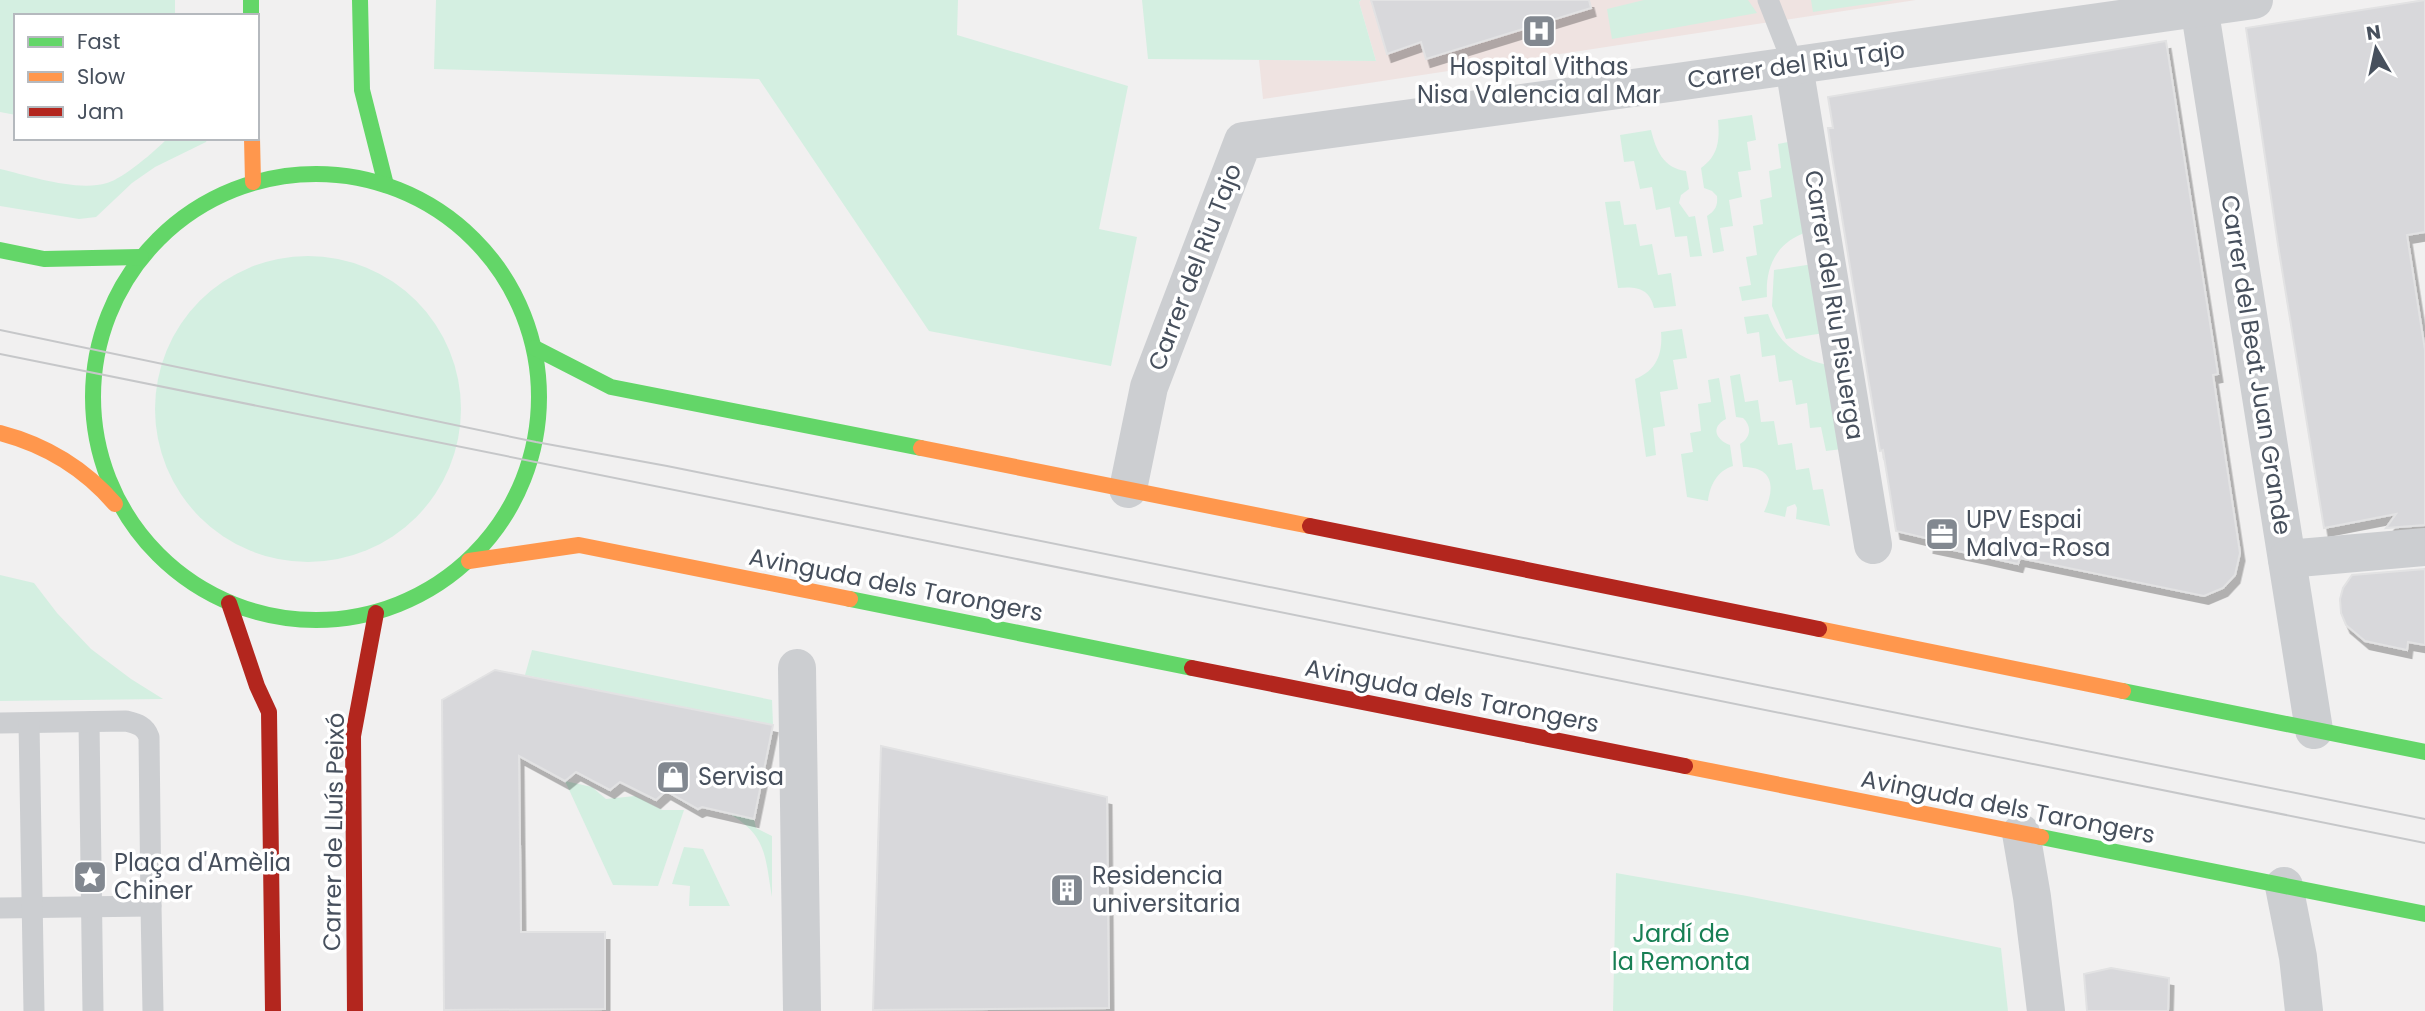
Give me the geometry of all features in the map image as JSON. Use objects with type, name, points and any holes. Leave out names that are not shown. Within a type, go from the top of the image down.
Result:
[{"type":"main road","points":[[360,0],[362,90],[386,185]]},
{"type":"main road","points":[[253,140],[253,182]]},
{"type":"main road","points":[[0,433],[45,449],[74,465],[104,490],[137,533],[163,561],[194,586],[229,603],[265,615],[302,620],[339,620],[376,613],[409,600],[440,583],[469,561],[506,515],[531,461],[536,442],[541,394],[536,348],[521,304],[497,264],[466,230],[428,203],[386,185],[354,177],[320,173],[297,174],[253,182],[191,211],[164,232],[141,257],[114,301],[97,349],[93,373],[93,419],[103,464],[118,500],[137,533]]},
{"type":"main road","points":[[0,250],[44,258],[141,257]]},
{"type":"main road","points":[[536,348],[611,387],[2425,752]]},
{"type":"main road","name":"Avinguda dels Tarongers","points":[[469,561],[579,545],[2425,914]]},
{"type":"main road","points":[[229,603],[257,686],[269,712],[272,1011]]},
{"type":"main road","name":"Carrer de Lluís Peixó","points":[[355,1011],[353,736],[376,613]]},
{"type":"street","name":"Carrer del Riu Tajo","points":[[1128,489],[1149,387],[1243,141],[1794,66],[2199,4],[2254,0]]},
{"type":"street","name":"Carrer del Beat Juan Grande","points":[[2199,4],[2314,730]]},
{"type":"street","name":"Carrer del Riu Pisuerga","points":[[1794,66],[1873,545]]},
{"type":"street","points":[[2287,559],[2425,547]]},
{"type":"street","points":[[797,668],[802,1011]]},
{"type":"street","points":[[2021,833],[2046,1011]]},
{"type":"street","points":[[2284,886],[2298,957],[2304,1011]]},
{"type":"lane","points":[[1768,0],[1794,66]]},
{"type":"lane","points":[[0,723],[126,721],[146,729],[149,737],[153,1011]]},
{"type":"lane","points":[[89,722],[93,1011]]},
{"type":"lane","points":[[29,723],[34,1011]]},
{"type":"lane","points":[[0,908],[151,906]]},
{"type":"shaded area","name":"Hospital Vithas Nisa Valencia al Mar","points":[[1916,0],[1263,99],[1259,60],[1376,61],[1359,2]]},
{"type":"green space","points":[[0,0],[175,0],[175,14],[14,14],[14,115],[0,112]]},
{"type":"green space","points":[[436,0],[958,0],[957,35],[1128,86],[1099,229],[1137,237],[1111,366],[929,331],[759,79],[434,69]]},
{"type":"green space","points":[[1142,0],[1361,0],[1359,2],[1376,61],[1148,59]]},
{"type":"green space","points":[[1644,0],[1748,0],[1757,13],[1612,39],[1607,9]]},
{"type":"green space","points":[[1811,0],[1894,0],[1813,12]]},
{"type":"green space","points":[[1752,115],[1756,140],[1747,142],[1751,170],[1738,172],[1742,197],[1729,200],[1733,226],[1720,228],[1724,251],[1713,253],[1707,216],[1715,208],[1717,196],[1704,188],[1701,168],[1717,147],[1718,120]]},
{"type":"green space","points":[[1651,130],[1655,144],[1666,162],[1686,171],[1689,189],[1681,195],[1679,203],[1689,217],[1695,216],[1702,256],[1690,257],[1687,236],[1675,237],[1670,207],[1656,210],[1652,187],[1640,189],[1634,161],[1624,162],[1620,135]]},
{"type":"green space","points":[[166,140],[207,140],[155,167],[132,183],[96,217],[79,219],[0,206],[0,169],[54,182],[95,185],[122,176]]},
{"type":"green space","points":[[1793,141],[1807,232],[1788,242],[1775,257],[1768,275],[1767,297],[1742,301],[1739,287],[1751,285],[1746,257],[1757,255],[1753,226],[1763,224],[1760,200],[1772,197],[1769,171],[1781,168],[1778,144]]},
{"type":"green space","points":[[1620,201],[1624,225],[1636,224],[1640,246],[1652,244],[1658,275],[1671,273],[1676,306],[1654,308],[1642,290],[1618,288],[1605,202]]},
{"type":"green space","points":[[293,256],[323,256],[367,267],[393,281],[417,300],[436,324],[450,350],[459,379],[459,439],[450,468],[436,494],[417,518],[393,537],[353,556],[323,562],[293,562],[249,551],[223,537],[199,518],[189,506],[166,468],[161,454],[155,424],[155,394],[166,350],[180,324],[199,300],[211,290],[249,267],[263,262]]},
{"type":"green space","points":[[1813,264],[1824,333],[1786,339],[1772,306],[1774,270]]},
{"type":"green space","points":[[1768,314],[1777,333],[1791,348],[1808,359],[1828,365],[1842,449],[1826,451],[1821,427],[1810,428],[1807,403],[1796,405],[1792,380],[1779,382],[1775,355],[1762,357],[1759,332],[1747,334],[1744,317]]},
{"type":"green space","points":[[1682,329],[1687,358],[1673,360],[1678,389],[1660,392],[1665,426],[1653,428],[1656,455],[1646,457],[1635,379],[1642,376],[1657,361],[1661,348],[1661,332]]},
{"type":"green space","points":[[1740,374],[1745,402],[1758,400],[1761,422],[1774,421],[1778,445],[1792,443],[1796,470],[1809,468],[1813,490],[1823,489],[1830,526],[1796,519],[1795,504],[1787,507],[1785,517],[1764,512],[1770,495],[1770,481],[1761,471],[1743,467],[1740,444],[1746,439],[1749,428],[1743,418],[1736,417],[1730,376]]},
{"type":"green space","points":[[1719,378],[1726,419],[1718,426],[1717,433],[1721,440],[1730,445],[1733,466],[1715,479],[1708,501],[1687,497],[1681,454],[1693,452],[1690,433],[1701,431],[1698,404],[1711,402],[1708,380]]},
{"type":"green space","points":[[0,575],[34,583],[57,613],[91,649],[163,699],[0,701]]},
{"type":"green space","points":[[532,650],[772,700],[773,725],[525,675]]},
{"type":"green space","points":[[565,781],[592,787],[606,799],[635,796],[662,810],[684,810],[658,886],[613,885]]},
{"type":"green space","points":[[728,813],[754,819],[756,828],[772,836],[772,897],[765,858],[757,838],[741,821]]},
{"type":"green space","points":[[684,847],[703,849],[730,906],[689,906],[690,886],[672,884]]},
{"type":"green space","name":"Jardí de la Remonta","points":[[1616,873],[1747,896],[2001,948],[2008,1011],[1613,1011]]},
{"type":"building","points":[[1371,0],[1589,0],[1591,8],[1426,59],[1421,42],[1387,54]]},
{"type":"building","points":[[2425,0],[2425,232],[2407,235],[2425,350],[2425,525],[2386,528],[2396,514],[2324,528],[2246,28]]},
{"type":"building","points":[[2166,41],[2218,374],[2213,375],[2240,553],[2235,575],[2223,588],[2204,596],[2020,558],[2018,564],[1929,545],[1930,539],[1896,531],[1883,450],[1880,451],[1831,150],[1828,128],[1833,128],[1828,97]]},
{"type":"building","points":[[2425,569],[2425,645],[2408,642],[2407,650],[2365,641],[2346,625],[2341,613],[2340,599],[2343,588],[2352,575]]},
{"type":"building","name":"Servisa","points":[[495,670],[773,725],[754,819],[702,807],[698,809],[666,791],[656,800],[620,782],[610,790],[576,772],[565,781],[519,756],[521,932],[605,932],[605,1009],[444,1010],[442,700]]},
{"type":"building","name":"Residencia universitaria","points":[[881,746],[1107,797],[1109,1008],[873,1010]]},
{"type":"building","points":[[2111,968],[2169,978],[2168,1011],[2087,1011],[2084,974]]},
{"type":"tram line","points":[[0,330],[536,442],[667,466],[2425,819]]},
{"type":"tram line","points":[[0,354],[2425,843]]},
{"type":"traffic: fast","points":[[251,0],[251,14]]},
{"type":"traffic: fast","points":[[360,0],[362,90],[386,185]]},
{"type":"traffic: fast","points":[[316,174],[360,178],[402,191],[440,211],[474,239],[502,273],[522,311],[535,353],[539,397],[535,441],[522,483],[502,521],[474,555],[440,583],[402,603],[360,616],[316,620],[272,616],[230,603],[192,583],[158,555],[130,521],[110,483],[97,441],[93,397],[97,353],[110,311],[130,273],[158,239],[192,211],[230,191],[272,178],[316,174]]},
{"type":"traffic: fast","points":[[0,250],[44,259],[141,257]]},
{"type":"traffic: fast","points":[[535,348],[611,387],[921,448]]},
{"type":"traffic: fast","points":[[850,599],[1192,668]]},
{"type":"traffic: fast","points":[[2123,691],[2425,752]]},
{"type":"traffic: fast","points":[[2041,837],[2425,914]]},
{"type":"traffic: slow","points":[[252,140],[253,182]]},
{"type":"traffic: slow","points":[[0,433],[33,444],[63,460],[90,479],[115,504]]},
{"type":"traffic: slow","points":[[921,448],[1310,526]]},
{"type":"traffic: slow","points":[[469,561],[579,545],[850,599]]},
{"type":"traffic: slow","points":[[1819,629],[2123,691]]},
{"type":"traffic: slow","points":[[1685,766],[2041,837]]},
{"type":"traffic: jam","points":[[1310,526],[1819,629]]},
{"type":"traffic: jam","points":[[229,603],[257,686],[269,712],[273,1011]]},
{"type":"traffic: jam","points":[[355,1011],[353,736],[376,613]]},
{"type":"traffic: jam","points":[[1192,668],[1685,766]]},
{"type":"place","name":"Hospital Vithas Nisa Valencia al Mar","points":[[1539,31]]},
{"type":"place","name":"UPV Espai Malva-Rosa","points":[[1942,534]]},
{"type":"place","name":"Servisa","points":[[673,777]]},
{"type":"place","name":"Plaça d'Amèlia Chiner","points":[[90,877]]},
{"type":"place","name":"Residencia universitaria","points":[[1067,890]]}]
